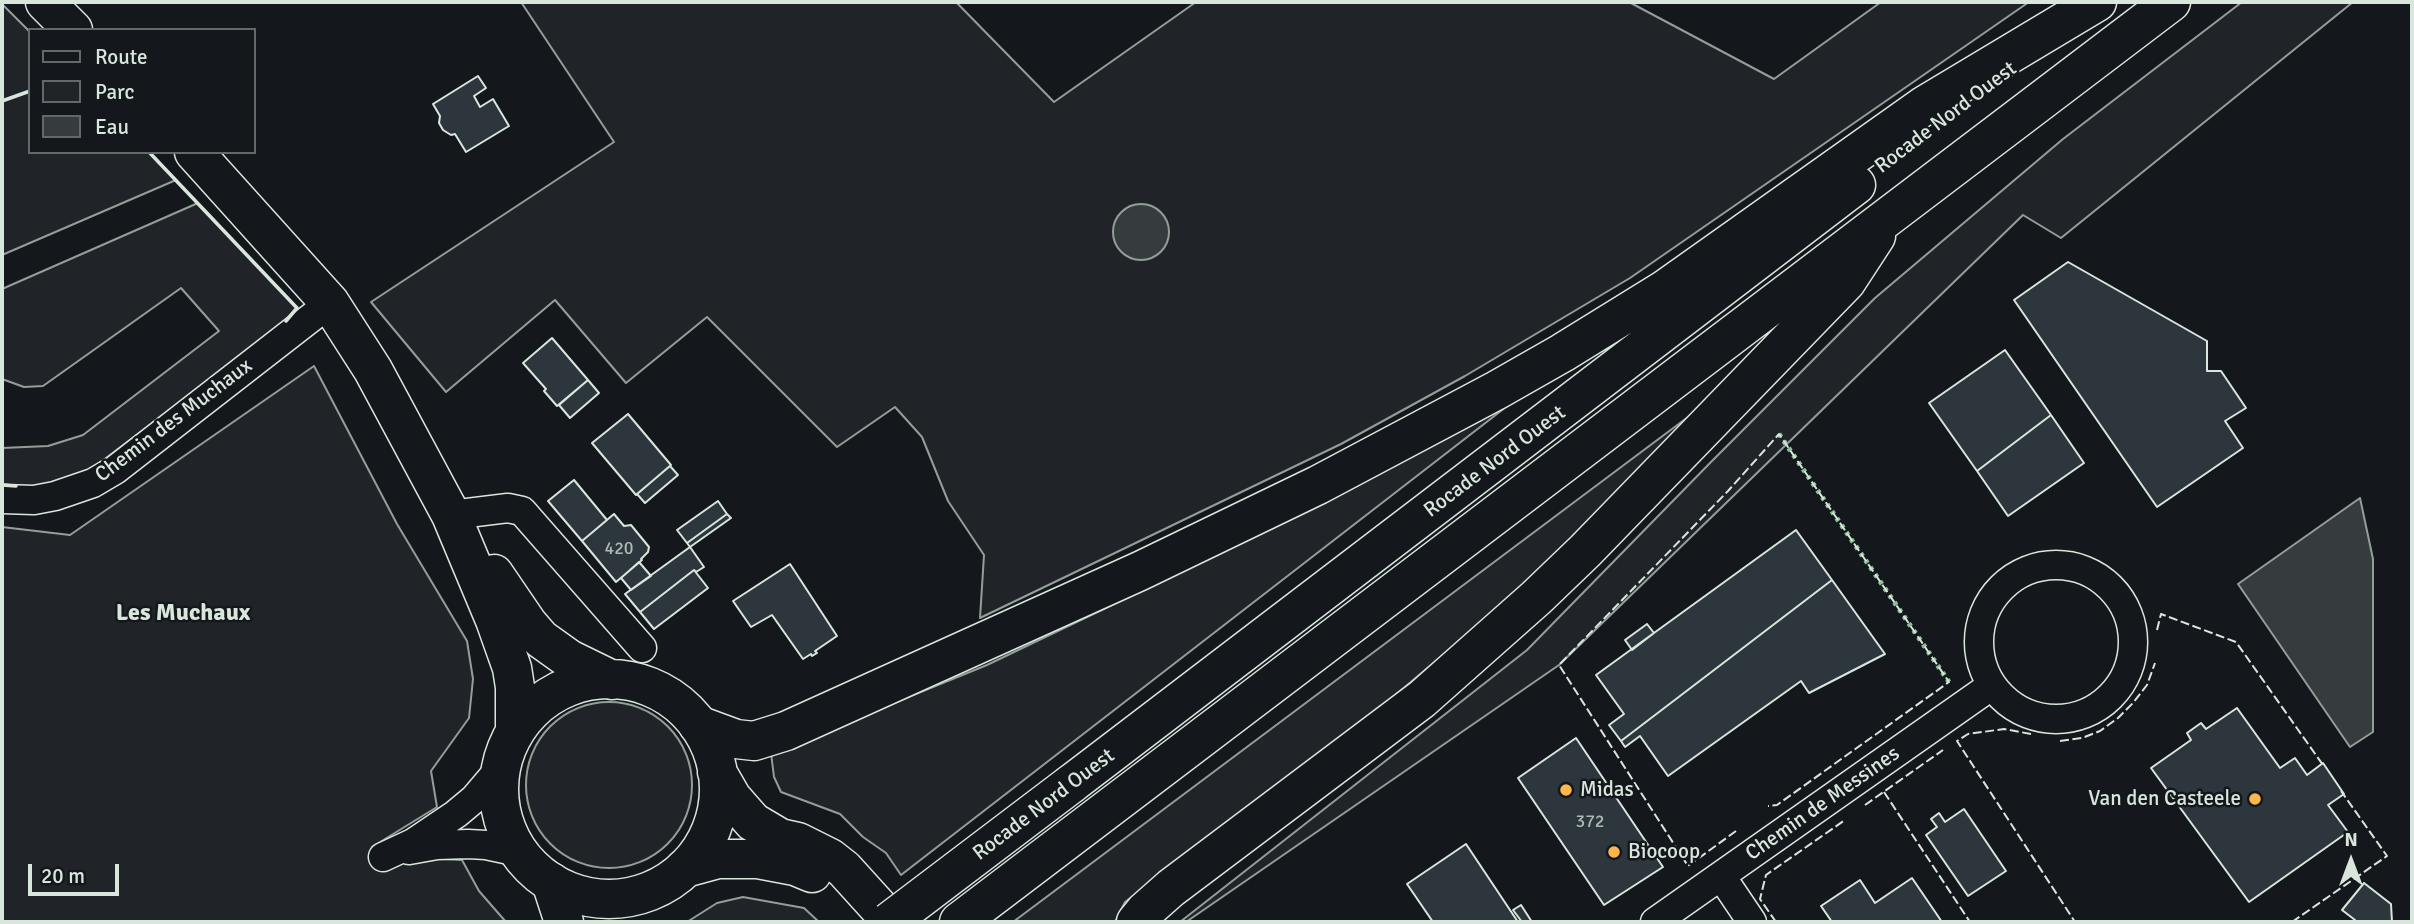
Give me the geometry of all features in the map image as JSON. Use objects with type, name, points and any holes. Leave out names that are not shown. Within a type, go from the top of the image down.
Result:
[{"type":"main road","points":[[44,2],[70,28]]},
{"type":"main road","points":[[698,725],[736,739],[754,741],[786,731],[1140,571],[1340,474],[1519,378],[1652,297],[1925,105],[2099,2]]},
{"type":"main road","name":"Rocade Nord Ouest","points":[[890,922],[2099,2]]},
{"type":"main road","name":"Rocade Nord Ouest","points":[[960,922],[2171,2]]},
{"type":"main road","points":[[196,154],[330,303],[373,370],[451,515],[512,668],[515,687],[508,749],[499,781],[501,811],[519,852],[534,869],[551,882],[578,894],[606,899],[621,898],[655,888],[685,868],[701,862],[734,858],[758,859],[795,866],[825,883],[860,922]]},
{"type":"main road","points":[[1136,922],[1171,888],[1422,699],[1536,598],[1846,282],[1889,214]]},
{"type":"main road","points":[[451,515],[541,639],[569,659],[612,680]]},
{"type":"main road","points":[[508,749],[531,712],[551,696],[587,682],[612,680],[637,683],[661,692],[681,706],[698,725],[710,747],[717,772],[719,795],[715,818],[700,850],[685,868]]},
{"type":"main road","points":[[717,772],[732,798],[752,822],[780,838],[798,842],[830,858],[844,869],[890,922]]},
{"type":"main road","points":[[551,882],[564,922]]},
{"type":"street","name":"Chemin des Muchaux","points":[[2,499],[34,500],[74,491],[115,470],[330,303]]},
{"type":"street","points":[[451,515],[508,508],[522,511],[642,648]]},
{"type":"street","points":[[2063,565],[2100,578],[2119,597],[2131,621],[2134,634],[2131,663],[2118,689],[2097,708],[2070,719],[2041,718],[2014,708],[1991,686],[1980,655],[1981,621],[1993,597],[2012,578],[2036,567],[2063,565]]},
{"type":"street","name":"Chemin de Messines","points":[[1655,922],[1991,686]]},
{"type":"street","points":[[508,749],[480,792],[456,814],[413,843],[383,857],[446,844],[485,845],[519,852]]},
{"type":"street","points":[[1721,876],[1752,922]]},
{"type":"green space","points":[[521,2],[956,2],[1054,102],[1196,2],[1629,2],[1774,79],[1881,2],[2029,2],[1630,278],[1465,376],[1341,444],[980,618],[984,555],[948,501],[922,437],[895,407],[837,447],[707,317],[626,383],[555,300],[446,392],[371,302],[614,142]]},
{"type":"green space","points":[[2242,2],[2353,2],[2061,238],[2023,215],[1559,665],[1186,922],[1180,922],[1527,650],[1875,298],[2063,139]]},
{"type":"green space","points":[[2,4],[28,30],[28,154],[151,154],[176,180],[2,255]]},
{"type":"green space","points":[[198,203],[297,308],[279,328],[86,473],[45,490],[2,484],[2,448],[48,446],[83,435],[219,331],[181,288],[43,386],[24,387],[2,379],[2,289]]},
{"type":"green space","points":[[314,366],[397,524],[467,641],[473,679],[469,718],[431,771],[437,807],[372,847],[386,865],[424,858],[462,860],[479,891],[506,922],[2,922],[2,527],[70,535]]},
{"type":"green space","points":[[1506,407],[901,875],[886,853],[863,837],[840,814],[781,792],[774,777],[771,753],[987,665],[1306,512]]},
{"type":"green space","points":[[1696,411],[1520,590],[1393,697],[1125,902],[1115,922],[1013,922]]},
{"type":"green space","points":[[609,702],[641,708],[668,726],[686,753],[692,785],[686,817],[668,844],[641,862],[609,868],[577,862],[550,844],[532,817],[526,785],[532,753],[550,726],[577,708]]},
{"type":"green space","points":[[743,897],[804,908],[819,922],[687,922],[717,903]]},
{"type":"water","points":[[1141,204],[1152,206],[1161,212],[1167,221],[1167,243],[1161,252],[1152,258],[1141,260],[1130,258],[1121,252],[1115,243],[1113,232],[1115,221],[1121,212],[1130,206]]},
{"type":"water","points":[[2360,498],[2373,559],[2373,732],[2350,747],[2238,584]]},
{"type":"building","points":[[478,76],[486,88],[474,96],[480,107],[493,99],[509,126],[466,152],[455,134],[451,135],[443,130],[439,123],[440,116],[433,104]]},
{"type":"building","points":[[2068,262],[2207,341],[2207,371],[2221,371],[2246,408],[2225,421],[2243,448],[2157,507],[2014,300]]},
{"type":"building","points":[[552,338],[588,380],[557,406],[523,363]]},
{"type":"building","points":[[2005,350],[2051,415],[1977,471],[1929,403]]},
{"type":"building","points":[[588,380],[599,393],[570,418],[559,405]]},
{"type":"building","points":[[628,414],[671,465],[636,495],[592,443]]},
{"type":"building","points":[[2051,415],[2084,463],[2008,516],[1977,471]]},
{"type":"building","points":[[670,466],[678,475],[645,503],[637,494]]},
{"type":"building","points":[[574,480],[607,520],[582,541],[548,501]]},
{"type":"building","points":[[718,501],[727,514],[687,543],[677,530]]},
{"type":"building","points":[[614,514],[624,526],[631,525],[649,547],[642,560],[616,582],[582,541]]},
{"type":"building","points":[[727,514],[731,518],[690,547],[687,543]]},
{"type":"building","points":[[1796,530],[1832,580],[1621,741],[1609,725],[1624,714],[1596,675]]},
{"type":"building","points":[[690,547],[704,567],[696,572],[694,570],[640,612],[625,594]]},
{"type":"building","points":[[639,562],[651,576],[631,590],[621,578]]},
{"type":"building","points":[[790,564],[837,636],[815,651],[817,653],[803,659],[772,615],[751,627],[733,601]]},
{"type":"building","points":[[694,570],[708,588],[654,629],[640,612]]},
{"type":"building","points":[[1832,580],[1885,654],[1809,693],[1801,681],[1668,776],[1640,736],[1625,747],[1621,741]]},
{"type":"building","points":[[1647,624],[1654,633],[1632,650],[1625,640]]},
{"type":"building","name":"Van den Casteele","points":[[2237,708],[2280,768],[2295,758],[2307,775],[2323,763],[2344,794],[2328,805],[2348,832],[2249,902],[2151,768],[2191,740],[2187,733],[2201,723],[2206,729]]},
{"type":"building","points":[[1576,738],[1663,867],[1604,905],[1518,778]]},
{"type":"building","points":[[1964,809],[2006,871],[1968,896],[1926,835],[1937,827],[1931,819],[1939,813],[1945,822]]},
{"type":"building","points":[[1466,844],[1518,922],[1433,922],[1407,884]]},
{"type":"building","points":[[1912,878],[1942,922],[1832,922],[1821,906],[1860,880],[1875,903]]},
{"type":"building","points":[[2364,883],[2391,904],[2392,922],[2353,922],[2355,920],[2342,910]]},
{"type":"building","points":[[1521,905],[1532,922],[1522,922],[1513,910]]},
{"type":"hedge","points":[[1779,434],[1949,682]]},
{"type":"fence","points":[[1736,831],[1688,866],[1559,665],[1728,491],[1779,434],[1949,682],[1777,805],[1768,806]]},
{"type":"fence","points":[[2157,630],[2161,614],[2236,642],[2323,765]]},
{"type":"fence","points":[[2060,741],[2082,738],[2100,731],[2118,718],[2147,685],[2155,663]]},
{"type":"fence","points":[[2031,734],[2004,729],[1968,734],[1957,741],[2075,922]]},
{"type":"fence","points":[[1865,805],[1943,750]]},
{"type":"fence","points":[[2292,922],[2387,856],[2341,791]]},
{"type":"fence","points":[[1884,792],[1970,922]]},
{"type":"fence","points":[[1776,922],[1760,899],[1766,875],[1845,820]]},
{"type":"wall","points":[[2,101],[28,92]]},
{"type":"wall","points":[[151,154],[297,308],[286,321]]},
{"type":"wall","points":[[2,485],[16,486]]},
{"type":"place","name":"Midas","points":[[1566,790]]},
{"type":"place","name":"Van den Casteele","points":[[2255,799]]},
{"type":"place","name":"Biocoop","points":[[1614,852]]},
{"type":"district","name":"Les Muchaux","points":[[183,614]]}]
